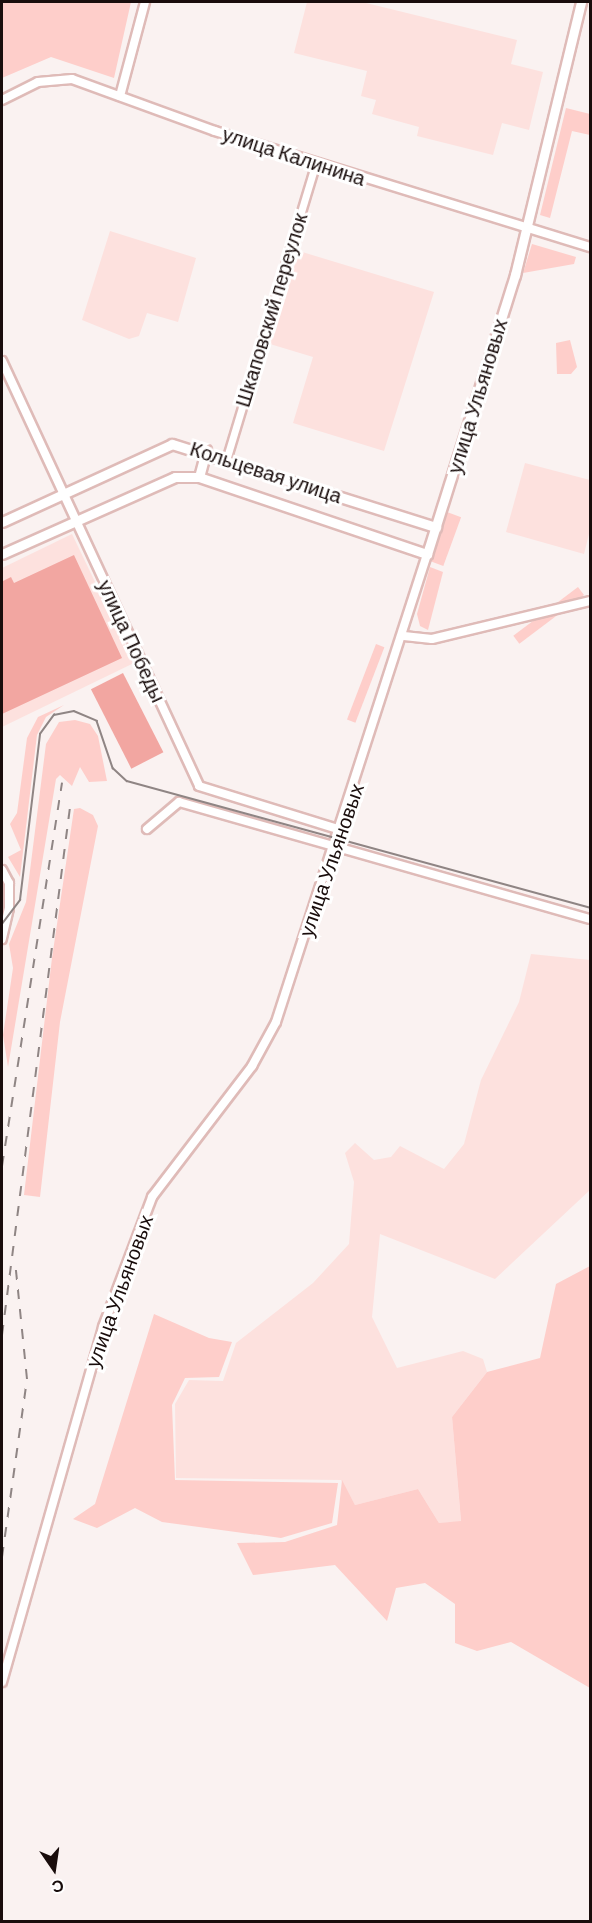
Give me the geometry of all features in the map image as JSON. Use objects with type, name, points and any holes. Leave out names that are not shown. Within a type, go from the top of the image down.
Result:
[{"type":"main road","name":"улица Ульяновых","points":[[427,554],[527,229],[581,2]]},
{"type":"main road","name":"Кольцевая улица","points":[[2,522],[172,444],[206,450],[436,527]]},
{"type":"main road","points":[[199,477],[206,450]]},
{"type":"main road","name":"Кольцевая улица","points":[[2,554],[157,482],[199,477],[427,554]]},
{"type":"street","points":[[120,96],[145,2]]},
{"type":"street","name":"улица Калинина","points":[[2,100],[58,78],[591,248]]},
{"type":"street","name":"Шкаповский переулок","points":[[227,457],[316,162]]},
{"type":"street","name":"улица Победы","points":[[2,361],[199,786],[341,830]]},
{"type":"street","name":"улица Ульяновых","points":[[2,1682],[102,1327],[152,1197],[252,1066],[276,1022],[404,636],[427,554]]},
{"type":"street","points":[[404,636],[432,639],[591,601]]},
{"type":"street","points":[[147,829],[179,802],[591,919]]},
{"type":"street","points":[[2,870],[9,883],[3,938]]},
{"type":"shaded area","points":[[2,2],[131,2],[114,78],[51,57],[2,78]]},
{"type":"shaded area","points":[[307,2],[362,2],[517,40],[511,64],[543,72],[529,130],[502,123],[493,155],[417,136],[419,127],[372,114],[376,100],[361,96],[367,71],[294,53]]},
{"type":"shaded area","points":[[566,108],[590,114],[590,135],[572,131],[550,218],[540,215]]},
{"type":"shaded area","points":[[110,231],[196,258],[178,322],[147,313],[139,336],[129,339],[82,320]]},
{"type":"shaded area","points":[[532,244],[576,257],[574,264],[523,273]]},
{"type":"shaded area","points":[[299,251],[434,292],[384,451],[293,423],[313,357],[270,344]]},
{"type":"shaded area","points":[[570,340],[577,367],[571,374],[557,374],[556,343]]},
{"type":"shaded area","points":[[525,463],[590,480],[590,530],[584,554],[506,532]]},
{"type":"shaded area","points":[[447,512],[461,517],[443,566],[429,561]]},
{"type":"shaded area","points":[[72,534],[134,663],[2,727],[2,568]]},
{"type":"shaded area","points":[[430,567],[443,572],[428,630],[420,626],[417,614]]},
{"type":"shaded area","points":[[578,587],[584,595],[519,644],[513,636]]},
{"type":"shaded area","points":[[376,644],[384,647],[355,723],[347,720]]},
{"type":"shaded area","points":[[64,705],[46,717],[37,735],[20,877],[8,857],[21,850],[10,824],[17,813],[27,738],[38,717]]},
{"type":"shaded area","points":[[75,720],[90,724],[98,736],[107,781],[89,782],[80,767],[72,786],[60,775],[56,779],[8,1067],[3,1035],[13,968],[9,944],[26,902],[46,744],[59,722]]},
{"type":"shaded area","points":[[80,808],[93,815],[98,826],[60,1022],[40,1197],[24,1195],[52,958],[74,809]]},
{"type":"shaded area","points":[[531,954],[590,960],[590,1190],[495,1279],[380,1234],[372,1317],[397,1368],[463,1351],[483,1359],[487,1372],[452,1417],[461,1522],[439,1523],[418,1489],[355,1505],[341,1480],[176,1478],[175,1404],[189,1380],[223,1381],[236,1343],[313,1283],[349,1244],[354,1182],[345,1153],[355,1143],[374,1160],[391,1157],[400,1146],[444,1169],[464,1144],[481,1080],[519,1002]]},
{"type":"shaded area","points":[[590,1266],[590,1688],[511,1642],[477,1651],[455,1643],[455,1604],[425,1583],[396,1588],[387,1621],[335,1565],[253,1575],[237,1543],[285,1542],[337,1525],[342,1480],[355,1505],[418,1489],[439,1523],[461,1521],[452,1417],[487,1372],[540,1358],[556,1284]]},
{"type":"shaded area","points":[[154,1314],[209,1338],[232,1342],[219,1377],[185,1378],[172,1405],[175,1480],[338,1483],[332,1523],[281,1538],[162,1522],[135,1508],[97,1528],[73,1519],[95,1504]]},
{"type":"building","points":[[74,555],[122,658],[2,714],[3,581],[11,577],[14,583]]},
{"type":"building","points":[[123,673],[163,752],[131,769],[91,689]]},
{"type":"tram line","points":[[2,924],[20,900],[40,734],[54,715],[74,711],[97,721],[113,768],[127,781],[590,908]]},
{"type":"railway","points":[[2,1166],[62,783]]},
{"type":"railway","points":[[2,1335],[71,799]]},
{"type":"railway","points":[[2,1557],[27,1379],[16,1270]]}]
